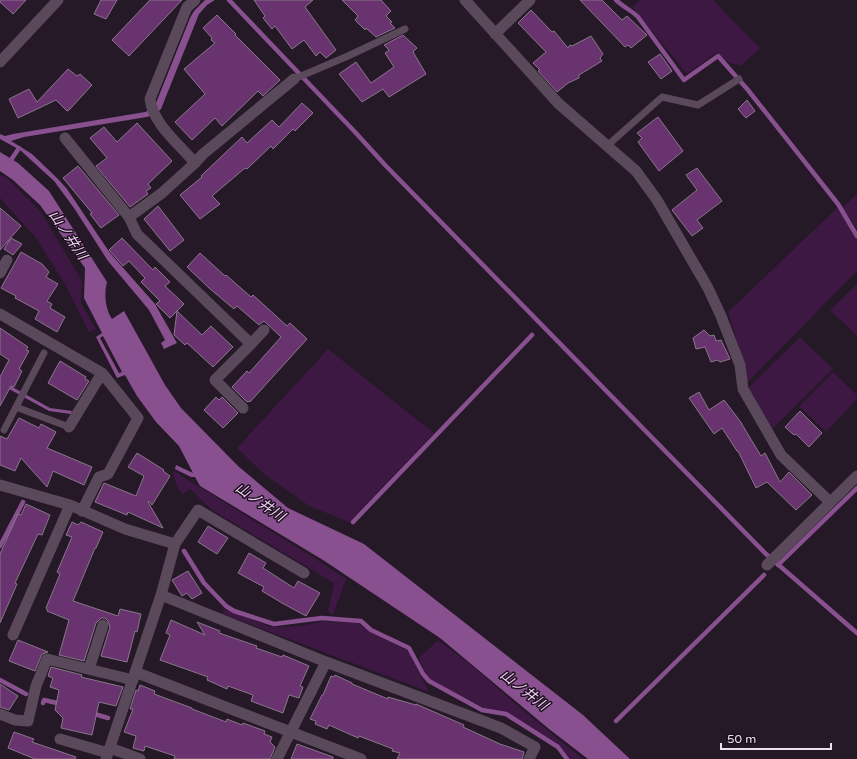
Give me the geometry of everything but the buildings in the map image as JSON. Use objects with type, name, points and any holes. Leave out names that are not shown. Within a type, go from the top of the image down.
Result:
[{"type":"street","points":[[0,62],[58,0]]},
{"type":"street","points":[[195,0],[187,7],[150,99],[153,112],[166,131],[195,163]]},
{"type":"street","points":[[464,0],[558,103],[636,171],[657,200],[708,288],[721,316],[740,365],[743,389],[781,455],[830,502]]},
{"type":"street","points":[[495,34],[530,0]]},
{"type":"street","points":[[128,217],[162,193],[203,154],[294,79]]},
{"type":"street","points":[[65,138],[128,217],[138,234],[251,344]]},
{"type":"street","points":[[0,273],[7,260]]},
{"type":"street","points":[[0,314],[102,373],[138,418],[108,474],[99,477],[82,511]]},
{"type":"street","points":[[243,408],[215,380],[264,330]]},
{"type":"street","points":[[69,427],[102,373]]},
{"type":"street","points":[[767,565],[857,476]]},
{"type":"street","points":[[0,485],[70,505],[125,529],[175,544]]},
{"type":"street","points":[[13,635],[70,505]]},
{"type":"street","points":[[108,753],[161,595],[175,544],[198,510],[304,573]]},
{"type":"street","points":[[161,595],[326,662],[501,728],[535,748],[529,759]]},
{"type":"street","points":[[89,670],[103,625]]},
{"type":"street","points":[[0,714],[15,720],[28,720],[36,686],[47,660],[89,670],[134,676],[361,759]]},
{"type":"street","points":[[277,759],[326,662]]},
{"type":"street","points":[[60,739],[108,753],[140,759]]},
{"type":"lane","points":[[294,79],[348,56],[405,29]]},
{"type":"lane","points":[[608,145],[662,97],[698,104],[739,79]]},
{"type":"lane","points":[[4,430],[44,353]]},
{"type":"lane","points":[[16,407],[69,427]]},
{"type":"shaded area","points":[[640,0],[713,0],[760,48],[741,66],[725,61],[717,52],[687,74],[632,7]]},
{"type":"shaded area","points":[[0,175],[8,179],[41,212],[82,281],[81,303],[96,329],[89,332],[66,286],[36,238],[0,198]]},
{"type":"shaded area","points":[[857,194],[857,229],[842,208]]},
{"type":"shaded area","points":[[837,208],[857,235],[857,271],[745,385],[745,367],[728,312]]},
{"type":"shaded area","points":[[857,284],[857,336],[830,310]]},
{"type":"shaded area","points":[[800,337],[833,369],[772,429],[748,388]]},
{"type":"shaded area","points":[[328,349],[434,433],[349,522],[309,506],[264,474],[237,448]]},
{"type":"shaded area","points":[[833,372],[857,395],[857,399],[826,432],[799,406]]},
{"type":"shaded area","points":[[172,470],[346,579],[333,615],[328,611],[334,583],[212,510],[190,489],[183,494],[178,489]]},
{"type":"shaded area","points":[[224,609],[271,627],[299,626],[325,621],[357,623],[408,651],[429,692],[223,614]]},
{"type":"shaded area","points":[[438,640],[475,668],[518,706],[583,759],[570,759],[560,745],[507,713],[484,708],[431,680],[425,673],[419,658]]},
{"type":"water","points":[[205,0],[215,0],[207,5],[199,14],[161,109],[156,113],[144,118],[24,137],[11,141],[32,154],[67,189],[110,253],[155,304],[177,343],[164,349],[161,343],[165,340],[149,310],[108,261],[74,208],[54,181],[20,150],[0,139],[0,134],[5,136],[145,112],[152,109],[156,103],[190,18],[194,11]]},
{"type":"water","name":"山ノ井川","points":[[0,152],[18,163],[49,191],[107,282],[106,301],[112,319],[124,311],[165,385],[181,408],[238,466],[288,508],[364,544],[583,715],[630,759],[588,759],[549,729],[440,638],[323,560],[200,486],[195,477],[191,477],[175,469],[176,465],[193,473],[179,446],[156,422],[137,396],[125,375],[117,378],[96,337],[102,333],[84,298],[85,268],[40,205],[13,180],[0,171]],"holes":[[[103,336],[122,372],[119,373],[100,338]]]},
{"type":"water","points":[[0,384],[7,384],[50,408],[72,411],[71,414],[49,411]]},
{"type":"waterway","points":[[229,0],[386,166],[766,554],[857,633]]},
{"type":"waterway","points":[[616,0],[638,17],[684,80],[718,56],[748,90],[838,204],[857,236]]},
{"type":"waterway","points":[[9,163],[19,148]]},
{"type":"waterway","points":[[353,522],[532,335]]},
{"type":"waterway","points":[[778,565],[857,488]]},
{"type":"waterway","points":[[0,546],[23,502]]},
{"type":"waterway","points":[[184,551],[204,583],[226,606],[234,611],[274,624],[322,618],[361,621],[371,630],[409,648],[423,674],[429,681],[482,710],[506,714],[558,747],[567,759]]},
{"type":"waterway","points":[[616,721],[764,575]]},
{"type":"waterway","points":[[0,680],[26,694]]},
{"type":"waterway","points":[[43,703],[44,700],[61,704]]},
{"type":"waterway","points":[[91,713],[108,718]]}]
